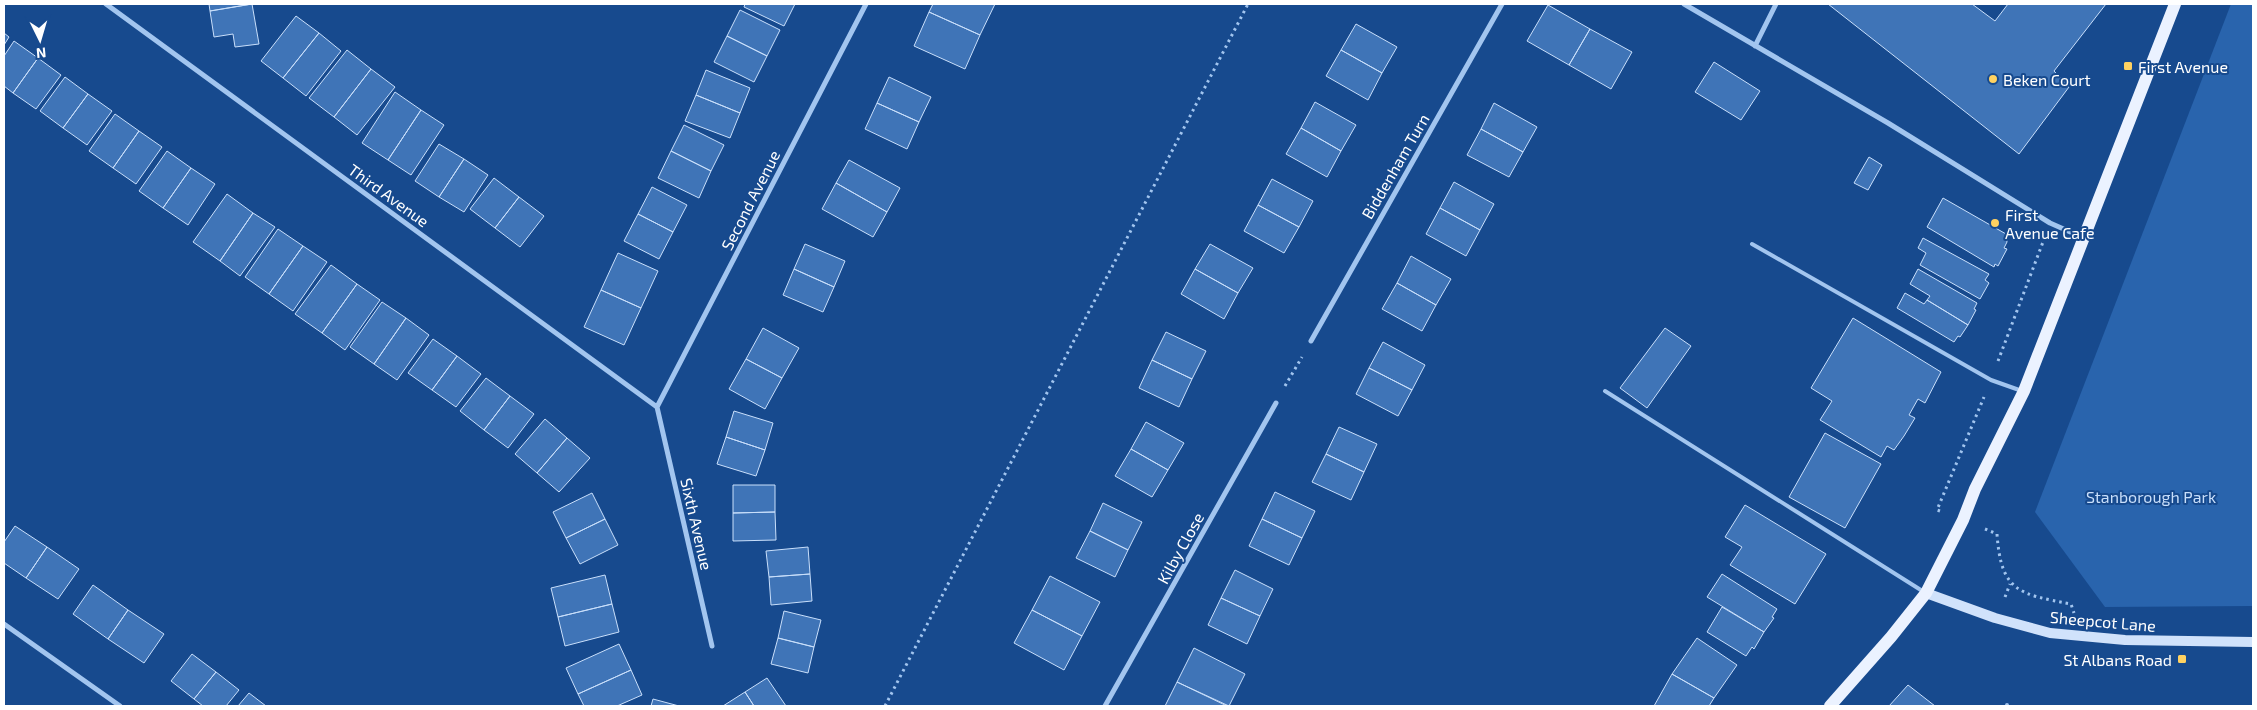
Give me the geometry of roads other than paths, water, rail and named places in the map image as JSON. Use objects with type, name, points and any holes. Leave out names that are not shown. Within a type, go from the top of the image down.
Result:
[{"type":"main road","points":[[1830,706],[1891,637],[1926,593],[1963,520],[1974,489],[2024,391],[2175,4]]},
{"type":"street","name":"Third Avenue","points":[[106,4],[657,407]]},
{"type":"street","points":[[114,9],[118,4]]},
{"type":"street","name":"Second Avenue","points":[[657,407],[866,4]]},
{"type":"street","name":"Biddenham Turn","points":[[1311,341],[1502,4]]},
{"type":"street","points":[[1684,4],[1888,123],[2050,223],[2084,239]]},
{"type":"street","points":[[1756,46],[1776,4]]},
{"type":"street","name":"Kilby Close","points":[[1105,706],[1276,403]]},
{"type":"street","name":"Sixth Avenue","points":[[657,407],[712,646]]},
{"type":"street","name":"Sheepcot Lane","points":[[1926,593],[2015,624],[2050,633],[2125,640],[2253,642]]},
{"type":"street","points":[[4,624],[120,706]]},
{"type":"lane","points":[[1752,244],[1991,380],[2024,391]]},
{"type":"lane","points":[[1605,391],[1926,593]]},
{"type":"place","name":"First Avenue","points":[[2128,66]]},
{"type":"place","name":"Beken Court","points":[[1993,79]]},
{"type":"place","name":"First Avenue Cafe","points":[[1995,223]]},
{"type":"place","name":"St Albans Road","points":[[2182,659]]},
{"type":"park label","name":"Stanborough Park","points":[[2151,496]]}]
